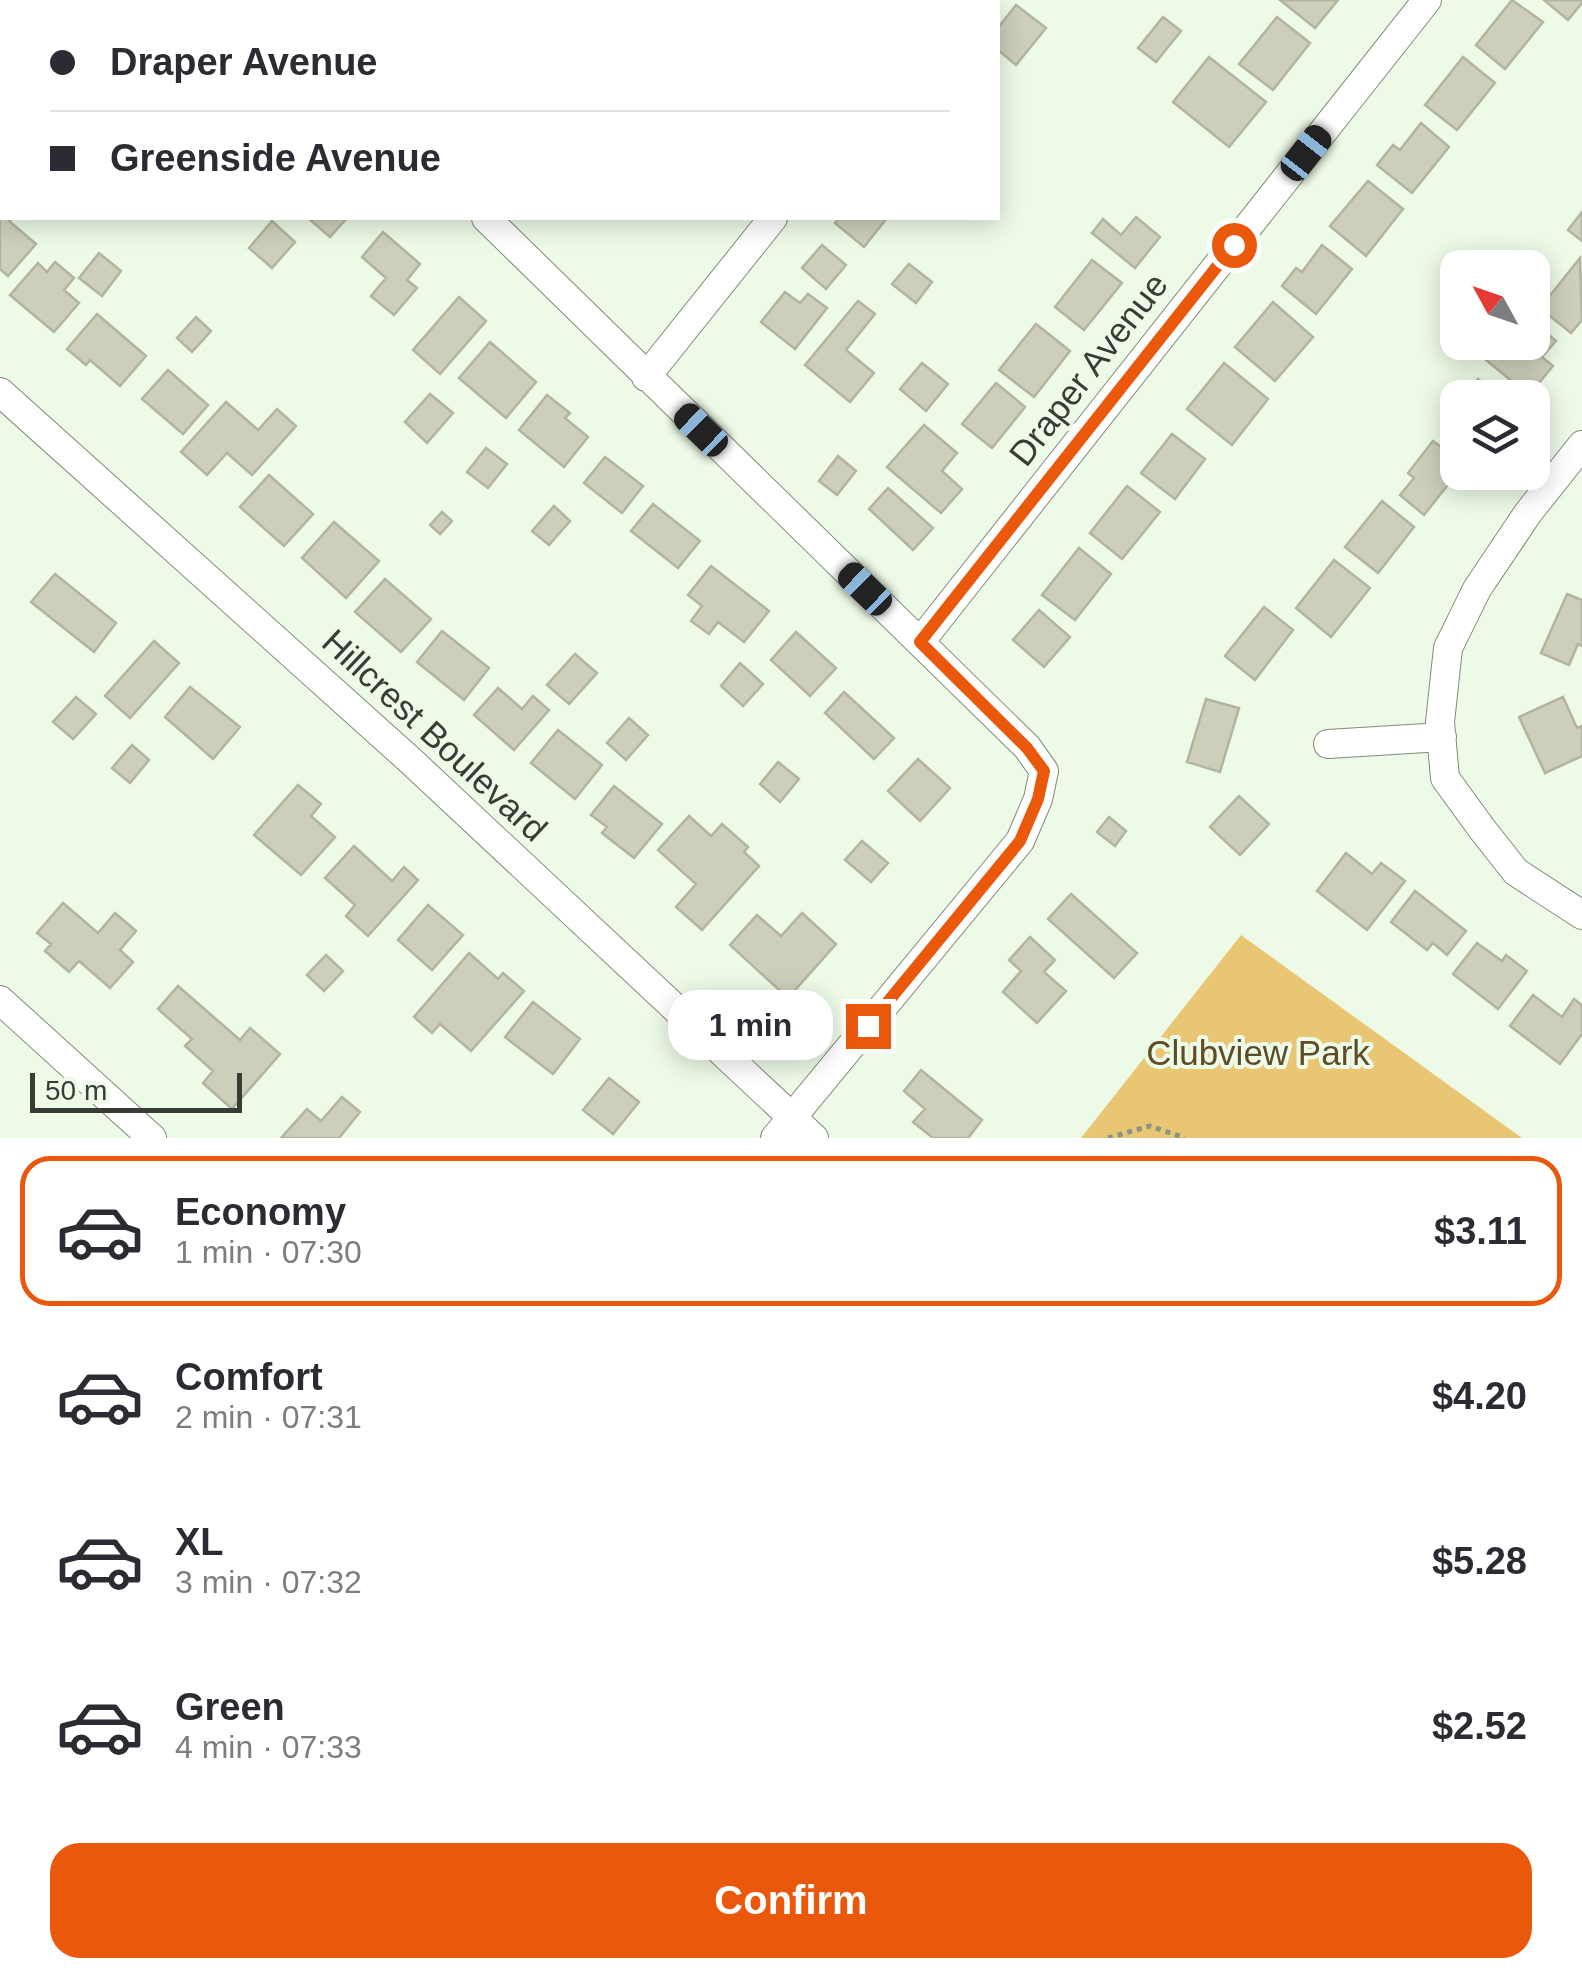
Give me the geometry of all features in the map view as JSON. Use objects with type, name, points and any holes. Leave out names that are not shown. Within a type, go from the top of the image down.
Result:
[{"type":"street","name":"Draper Avenue","points":[[920,642],[1428,0]]},
{"type":"street","points":[[488,220],[1027,748],[1044,771],[1038,799],[1020,841],[784,1128]]},
{"type":"street","points":[[646,377],[770,220]]},
{"type":"street","name":"Hillcrest Boulevard","points":[[0,392],[412,762],[784,1128],[814,1138]]},
{"type":"street","points":[[1582,445],[1477,589],[1448,648],[1441,730],[1445,778],[1505,858],[1516,872],[1582,915]]},
{"type":"street","points":[[1328,744],[1441,730]]},
{"type":"street","points":[[0,1000],[152,1138]]},
{"type":"path","points":[[1108,1138],[1150,1126],[1185,1138]]},
{"type":"green space","name":"Clubview Park","points":[[1241,935],[1522,1138],[1081,1138]]},
{"type":"building","points":[[1280,0],[1338,0],[1315,28]]},
{"type":"building","points":[[1512,0],[1543,22],[1505,69],[1476,45]]},
{"type":"building","points":[[1544,0],[1582,0],[1582,3],[1568,20]]},
{"type":"building","points":[[1016,5],[1046,28],[1016,65],[1000,52],[1000,25]]},
{"type":"building","points":[[1163,17],[1181,31],[1156,62],[1138,48]]},
{"type":"building","points":[[1277,17],[1310,43],[1273,90],[1239,64]]},
{"type":"building","points":[[1209,57],[1266,102],[1229,147],[1173,102]]},
{"type":"building","points":[[1463,57],[1495,83],[1457,130],[1425,105]]},
{"type":"building","points":[[1421,123],[1449,147],[1412,193],[1377,165],[1393,145],[1400,150]]},
{"type":"building","points":[[1368,181],[1403,209],[1366,256],[1330,226]]},
{"type":"building","points":[[1582,212],[1582,241],[1568,230]]},
{"type":"building","points":[[1136,217],[1160,237],[1135,268],[1092,233],[1103,219],[1121,235]]},
{"type":"building","points":[[0,220],[10,220],[36,244],[8,276],[0,269]]},
{"type":"building","points":[[310,220],[345,220],[330,237]]},
{"type":"building","points":[[837,220],[885,220],[864,247],[835,223]]},
{"type":"building","points":[[272,221],[295,242],[272,268],[249,248]]},
{"type":"building","points":[[383,232],[420,264],[407,280],[417,288],[394,315],[371,296],[386,278],[362,257]]},
{"type":"building","points":[[822,245],[846,265],[826,289],[802,268]]},
{"type":"building","points":[[1322,245],[1352,269],[1316,314],[1282,286],[1296,268],[1302,272]]},
{"type":"building","points":[[99,253],[121,271],[102,296],[79,278]]},
{"type":"building","points":[[1580,258],[1582,320],[1571,333],[1550,316],[1550,296]]},
{"type":"building","points":[[1092,260],[1122,283],[1084,330],[1055,307]]},
{"type":"building","points":[[55,262],[74,278],[64,290],[79,303],[54,332],[10,295],[38,263],[47,272]]},
{"type":"building","points":[[909,264],[932,282],[916,303],[892,284]]},
{"type":"building","points":[[785,292],[800,303],[808,294],[827,308],[795,349],[761,322]]},
{"type":"building","points":[[459,297],[486,321],[440,374],[413,350]]},
{"type":"building","points":[[858,301],[875,314],[846,350],[874,373],[850,402],[805,365]]},
{"type":"building","points":[[1273,302],[1313,337],[1275,381],[1235,347]]},
{"type":"building","points":[[97,314],[146,356],[120,386],[90,360],[86,365],[67,349]]},
{"type":"building","points":[[196,317],[211,331],[192,352],[177,338]]},
{"type":"building","points":[[1036,324],[1070,351],[1034,397],[999,370]]},
{"type":"building","points":[[490,342],[536,382],[506,418],[459,378]]},
{"type":"building","points":[[1486,360],[1546,360],[1553,366],[1541,380],[1511,380]]},
{"type":"building","points":[[922,363],[948,384],[926,411],[900,389]]},
{"type":"building","points":[[1224,363],[1268,399],[1232,445],[1187,409]]},
{"type":"building","points":[[168,370],[208,405],[183,434],[142,399]]},
{"type":"building","points":[[996,383],[1025,407],[992,448],[962,424]]},
{"type":"building","points":[[430,394],[453,413],[427,443],[405,422]]},
{"type":"building","points":[[547,395],[570,413],[565,418],[588,437],[564,467],[519,430]]},
{"type":"building","points":[[226,402],[258,430],[277,409],[296,426],[252,475],[227,453],[207,475],[181,452]]},
{"type":"building","points":[[924,425],[957,453],[942,471],[962,489],[941,513],[887,467]]},
{"type":"building","points":[[1172,434],[1205,459],[1175,499],[1141,473]]},
{"type":"building","points":[[1433,441],[1440,446],[1440,490],[1444,490],[1424,515],[1400,495],[1414,478],[1408,473]]},
{"type":"building","points":[[486,448],[507,464],[488,488],[467,472]]},
{"type":"building","points":[[838,456],[856,471],[837,495],[819,481]]},
{"type":"building","points":[[605,457],[643,486],[622,513],[584,483]]},
{"type":"building","points":[[269,475],[313,514],[284,546],[240,507]]},
{"type":"building","points":[[1127,486],[1160,512],[1122,559],[1090,533]]},
{"type":"building","points":[[888,488],[933,528],[913,550],[869,509]]},
{"type":"building","points":[[1382,501],[1414,527],[1378,573],[1345,547]]},
{"type":"building","points":[[653,504],[700,541],[678,568],[631,531]]},
{"type":"building","points":[[554,506],[570,521],[549,545],[532,531]]},
{"type":"building","points":[[442,512],[452,521],[440,534],[430,525]]},
{"type":"building","points":[[334,522],[379,561],[346,598],[302,558]]},
{"type":"building","points":[[1079,548],[1111,574],[1075,620],[1042,595]]},
{"type":"building","points":[[1334,560],[1370,588],[1331,637],[1296,608]]},
{"type":"building","points":[[711,566],[769,611],[744,642],[718,622],[709,634],[691,621],[702,606],[688,595]]},
{"type":"building","points":[[55,574],[116,623],[94,652],[31,602]]},
{"type":"building","points":[[385,579],[431,619],[401,652],[355,612]]},
{"type":"building","points":[[1567,594],[1582,600],[1582,646],[1578,644],[1569,665],[1541,653]]},
{"type":"building","points":[[1264,607],[1293,630],[1255,680],[1225,656]]},
{"type":"building","points":[[1039,610],[1070,637],[1044,667],[1013,640]]},
{"type":"building","points":[[442,631],[489,668],[464,700],[417,662]]},
{"type":"building","points":[[796,632],[836,668],[810,696],[771,660]]},
{"type":"building","points":[[154,641],[179,663],[130,718],[105,696]]},
{"type":"building","points":[[575,654],[597,673],[569,704],[547,685]]},
{"type":"building","points":[[740,663],[763,684],[743,706],[721,686]]},
{"type":"building","points":[[190,687],[240,727],[213,759],[165,717]]},
{"type":"building","points":[[498,688],[522,709],[533,696],[549,710],[514,750],[474,715]]},
{"type":"building","points":[[844,692],[894,738],[874,759],[825,713]]},
{"type":"building","points":[[76,697],[96,714],[73,739],[53,722]]},
{"type":"building","points":[[1563,697],[1577,728],[1582,726],[1582,756],[1545,773],[1519,717]]},
{"type":"building","points":[[1206,699],[1239,708],[1220,772],[1187,762]]},
{"type":"building","points":[[629,718],[648,735],[626,760],[607,743]]},
{"type":"building","points":[[558,730],[602,765],[575,799],[531,763]]},
{"type":"building","points":[[132,745],[149,760],[130,783],[112,768]]},
{"type":"building","points":[[918,759],[950,788],[920,821],[888,791]]},
{"type":"building","points":[[778,762],[799,779],[780,802],[760,784]]},
{"type":"building","points":[[298,785],[321,804],[311,816],[335,837],[301,875],[254,835]]},
{"type":"building","points":[[614,786],[662,824],[634,858],[602,833],[607,827],[591,815]]},
{"type":"building","points":[[1239,796],[1269,824],[1240,855],[1210,827]]},
{"type":"building","points":[[689,816],[711,836],[722,824],[748,847],[744,852],[759,866],[702,930],[676,907],[696,884],[658,850]]},
{"type":"building","points":[[1109,817],[1126,831],[1115,846],[1097,832]]},
{"type":"building","points":[[862,841],[888,863],[871,882],[845,860]]},
{"type":"building","points":[[354,846],[392,881],[404,867],[418,880],[368,936],[346,916],[355,905],[325,878]]},
{"type":"building","points":[[1346,853],[1372,874],[1381,863],[1405,881],[1367,930],[1317,891]]},
{"type":"building","points":[[1415,891],[1466,931],[1447,955],[1433,943],[1427,950],[1391,922]]},
{"type":"building","points":[[1071,894],[1137,953],[1114,978],[1048,919]]},
{"type":"building","points":[[63,903],[98,933],[115,913],[136,931],[120,950],[133,962],[110,988],[79,961],[69,972],[45,951],[51,944],[37,933]]},
{"type":"building","points":[[428,905],[463,935],[432,970],[398,940]]},
{"type":"building","points":[[802,913],[836,944],[788,998],[730,945],[757,915],[781,936]]},
{"type":"building","points":[[1030,937],[1055,960],[1044,972],[1066,991],[1037,1023],[1003,992],[1021,971],[1009,960]]},
{"type":"building","points":[[1477,943],[1502,961],[1506,955],[1527,971],[1498,1009],[1453,974]]},
{"type":"building","points":[[469,953],[498,979],[503,973],[524,991],[471,1051],[440,1024],[432,1033],[414,1017]]},
{"type":"building","points":[[326,955],[343,971],[324,991],[307,975]]},
{"type":"building","points":[[178,986],[240,1040],[250,1028],[280,1054],[232,1109],[203,1083],[213,1071],[185,1046],[192,1039],[158,1009]]},
{"type":"building","points":[[1533,995],[1562,1017],[1574,999],[1582,1005],[1582,1034],[1560,1064],[1510,1026]]},
{"type":"building","points":[[533,1002],[580,1039],[553,1074],[505,1037]]},
{"type":"building","points":[[921,1070],[982,1120],[968,1138],[933,1138],[913,1122],[925,1109],[904,1091]]},
{"type":"building","points":[[609,1078],[639,1102],[613,1134],[583,1110]]},
{"type":"building","points":[[342,1097],[360,1112],[339,1138],[281,1138],[307,1109],[321,1121]]},
{"type":"route","points":[[868,1026],[1020,841],[1038,799],[1044,771],[1027,748],[920,642],[1234,245]]}]
